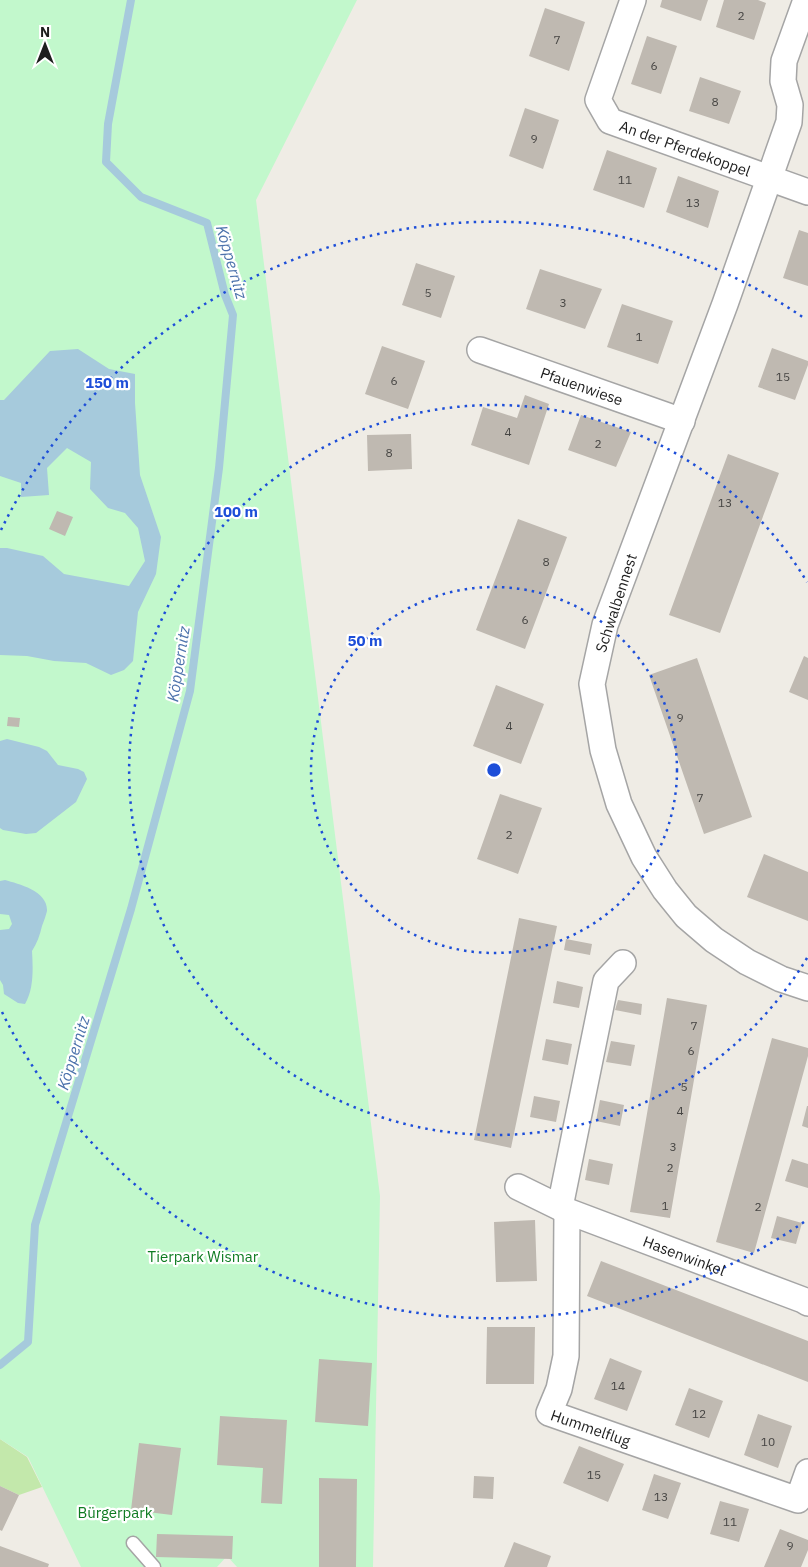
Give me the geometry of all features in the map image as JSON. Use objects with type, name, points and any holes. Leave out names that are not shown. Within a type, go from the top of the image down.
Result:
[{"type":"street","name":"An der Pferdekoppel","points":[[633,0],[598,100],[610,120],[770,178]]},
{"type":"street","name":"Schwalbennest","points":[[806,0],[784,61],[783,81],[790,105],[789,122],[682,421],[605,625],[592,684],[603,750],[619,804],[644,857],[665,890],[686,916],[714,940],[747,962],[808,988]]},
{"type":"street","points":[[770,178],[808,192]]},
{"type":"street","name":"Pfauenwiese","points":[[480,350],[682,421]]},
{"type":"street","points":[[563,1209],[606,981],[623,964]]},
{"type":"street","name":"Hasenwinkel","points":[[518,1187],[563,1209],[806,1295]]},
{"type":"street","name":"Hummelflug","points":[[563,1209],[566,1356],[559,1389],[549,1413],[803,1506],[808,1472]]},
{"type":"lane","points":[[133,1543],[154,1567]]},
{"type":"green space","name":"Tierpark Wismar","points":[[0,0],[357,0],[256,200],[380,1196],[373,1567],[237,1567],[227,1556],[217,1567],[81,1567],[28,1457],[0,1439]]},
{"type":"green space","points":[[0,1439],[27,1457],[42,1487],[19,1495],[0,1486]]},
{"type":"water","points":[[78,349],[109,369],[135,374],[140,475],[161,537],[156,574],[138,612],[133,661],[124,670],[111,675],[86,663],[54,661],[27,656],[0,655],[0,548],[43,556],[64,574],[129,586],[145,561],[138,528],[125,513],[108,508],[90,489],[91,462],[67,448],[47,468],[49,495],[21,497],[21,483],[0,476],[0,400],[4,400],[50,351]]},
{"type":"water","points":[[7,739],[39,747],[47,751],[58,765],[78,769],[84,772],[87,779],[76,802],[36,833],[26,834],[0,828],[0,741]]},
{"type":"water","points":[[5,880],[38,893],[46,904],[47,911],[32,951],[33,971],[30,992],[25,1004],[18,1003],[4,994],[3,985],[0,980],[0,930],[9,929],[12,924],[9,915],[0,914],[0,881]]},
{"type":"building","points":[[662,0],[708,0],[701,21],[660,7]]},
{"type":"building","points":[[724,0],[758,0],[766,3],[754,40],[716,27]]},
{"type":"building","points":[[545,8],[585,22],[569,71],[529,56]]},
{"type":"building","points":[[647,36],[677,46],[661,94],[631,84]]},
{"type":"building","points":[[700,77],[741,91],[729,124],[689,111]]},
{"type":"building","points":[[525,108],[559,120],[543,169],[509,156]]},
{"type":"building","points":[[607,150],[657,168],[644,208],[593,190]]},
{"type":"building","points":[[678,176],[719,191],[708,228],[666,212]]},
{"type":"building","points":[[799,230],[808,233],[808,286],[783,278]]},
{"type":"building","points":[[416,263],[455,276],[441,318],[402,305]]},
{"type":"building","points":[[540,269],[602,289],[585,329],[526,309]]},
{"type":"building","points":[[622,304],[673,321],[658,364],[607,347]]},
{"type":"building","points":[[382,346],[425,361],[408,409],[365,394]]},
{"type":"building","points":[[772,348],[808,361],[795,400],[758,387]]},
{"type":"building","points":[[525,395],[549,404],[529,465],[471,445],[483,407],[517,418]]},
{"type":"building","points":[[581,415],[631,432],[616,467],[568,450]]},
{"type":"building","points":[[411,434],[412,469],[368,471],[367,435]]},
{"type":"building","points":[[728,454],[779,473],[720,633],[669,615]]},
{"type":"building","points":[[57,511],[73,517],[65,536],[49,529]]},
{"type":"building","points":[[518,519],[567,537],[525,649],[476,630]]},
{"type":"building","points":[[804,656],[808,658],[808,700],[789,692]]},
{"type":"building","points":[[697,658],[752,817],[704,834],[649,675]]},
{"type":"building","points":[[496,685],[544,704],[521,764],[473,746]]},
{"type":"building","points":[[8,717],[20,718],[19,727],[7,726]]},
{"type":"building","points":[[500,794],[542,808],[518,874],[477,859]]},
{"type":"building","points":[[764,854],[808,872],[808,921],[747,897]]},
{"type":"building","points":[[519,918],[557,926],[511,1148],[474,1140]]},
{"type":"building","points":[[566,939],[592,944],[590,955],[564,950]]},
{"type":"building","points":[[557,981],[583,987],[579,1008],[553,1003]]},
{"type":"building","points":[[667,998],[707,1005],[670,1218],[630,1212]]},
{"type":"building","points":[[618,1000],[642,1004],[641,1015],[615,1010]]},
{"type":"building","points":[[772,1038],[808,1048],[808,1056],[754,1253],[716,1242]]},
{"type":"building","points":[[546,1039],[572,1044],[568,1065],[542,1060]]},
{"type":"building","points":[[611,1041],[635,1045],[631,1066],[606,1062]]},
{"type":"building","points":[[534,1096],[560,1101],[556,1122],[530,1117]]},
{"type":"building","points":[[600,1100],[624,1105],[620,1126],[596,1121]]},
{"type":"building","points":[[808,1106],[808,1128],[802,1126]]},
{"type":"building","points":[[589,1159],[613,1164],[609,1185],[585,1180]]},
{"type":"building","points":[[792,1159],[808,1164],[808,1188],[785,1181]]},
{"type":"building","points":[[777,1216],[802,1223],[796,1244],[771,1238]]},
{"type":"building","points":[[535,1220],[537,1281],[496,1282],[494,1222]]},
{"type":"building","points":[[601,1261],[808,1341],[808,1382],[587,1296]]},
{"type":"building","points":[[487,1327],[535,1327],[534,1384],[486,1384]]},
{"type":"building","points":[[610,1358],[642,1371],[627,1411],[594,1399]]},
{"type":"building","points":[[319,1359],[372,1363],[368,1426],[315,1422]]},
{"type":"building","points":[[689,1388],[723,1401],[709,1438],[675,1425]]},
{"type":"building","points":[[758,1414],[792,1426],[778,1468],[744,1455]]},
{"type":"building","points":[[220,1416],[287,1420],[282,1504],[261,1503],[263,1468],[217,1465]]},
{"type":"building","points":[[139,1443],[181,1448],[172,1515],[131,1510]]},
{"type":"building","points":[[579,1446],[624,1464],[608,1502],[563,1483]]},
{"type":"building","points":[[654,1474],[681,1483],[668,1519],[642,1510]]},
{"type":"building","points":[[474,1476],[494,1477],[493,1499],[473,1498]]},
{"type":"building","points":[[319,1478],[357,1479],[356,1567],[319,1567]]},
{"type":"building","points":[[0,1486],[19,1495],[2,1531],[0,1530]]},
{"type":"building","points":[[720,1501],[749,1509],[739,1542],[710,1534]]},
{"type":"building","points":[[780,1529],[808,1540],[808,1550],[801,1567],[764,1567]]},
{"type":"building","points":[[157,1534],[233,1536],[232,1559],[156,1557]]},
{"type":"building","points":[[514,1542],[551,1556],[547,1567],[504,1567]]},
{"type":"building","points":[[0,1546],[49,1564],[48,1567],[0,1567]]},
{"type":"waterway","name":"Köppernitz","points":[[0,1365],[28,1342],[35,1225],[131,909],[190,691],[219,468],[233,315],[225,295],[207,223],[141,197],[106,162],[108,124],[131,0]]},
{"type":"park label","name":"Bürgerpark","points":[[115,1512]]}]
